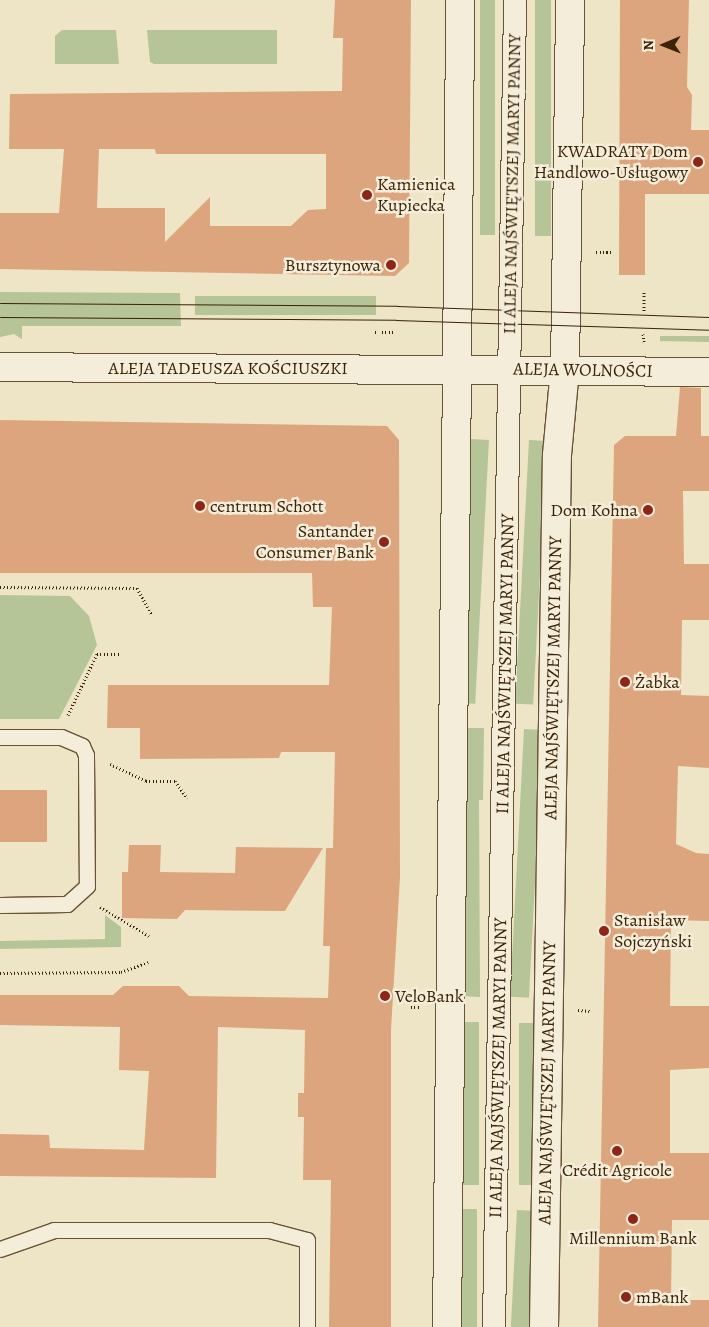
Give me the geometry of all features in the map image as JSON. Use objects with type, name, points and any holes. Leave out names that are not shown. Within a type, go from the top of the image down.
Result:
[{"type":"street","points":[[447,1327],[460,0]]},
{"type":"street","name":"II ALEJA NAJŚWIĘTSZEJ MARYI PANNY","points":[[494,1327],[515,0]]},
{"type":"street","name":"ALEJA NAJŚWIĘTSZEJ MARYI PANNY","points":[[544,1327],[557,455],[565,369],[570,0]]},
{"type":"street","name":"ALEJA TADEUSZA KOŚCIUSZKI","points":[[0,367],[456,369]]},
{"type":"street","name":"ALEJA WOLNOŚCI","points":[[456,369],[510,368],[709,372]]},
{"type":"lane","points":[[0,737],[61,737],[82,746],[86,756],[88,886],[67,904],[0,905]]},
{"type":"lane","points":[[0,1249],[54,1230],[269,1230],[307,1240],[307,1327]]},
{"type":"path","points":[[644,292],[644,311]]},
{"type":"path","points":[[375,332],[396,332]]},
{"type":"path","points":[[643,334],[644,343]]},
{"type":"path","points":[[0,587],[137,588],[152,615]]},
{"type":"path","points":[[61,737],[97,654],[120,654]]},
{"type":"path","points":[[86,756],[146,780],[175,781],[187,798]]},
{"type":"path","points":[[88,886],[100,907],[149,936]]},
{"type":"path","points":[[0,973],[121,972],[148,962]]},
{"type":"green space","points":[[480,0],[495,0],[495,235],[480,235]]},
{"type":"green space","points":[[535,0],[551,0],[551,236],[535,236]]},
{"type":"green space","points":[[62,30],[116,30],[119,64],[55,64],[55,36]]},
{"type":"green space","points":[[147,30],[277,30],[277,64],[154,64],[150,62]]},
{"type":"green space","points":[[0,292],[180,293],[181,326],[22,326],[22,339],[14,334],[0,337]]},
{"type":"green space","points":[[195,296],[376,296],[376,315],[195,315]]},
{"type":"green space","points":[[660,336],[709,336],[709,342],[660,341]]},
{"type":"green space","points":[[470,439],[489,440],[475,704],[456,703]]},
{"type":"green space","points":[[529,440],[547,441],[533,705],[515,704]]},
{"type":"green space","points":[[0,595],[70,596],[89,616],[97,645],[59,719],[0,719]]},
{"type":"green space","points":[[466,728],[484,728],[483,800],[479,800],[480,997],[462,996]]},
{"type":"green space","points":[[524,729],[543,730],[529,998],[510,997]]},
{"type":"green space","points":[[105,915],[121,927],[121,947],[0,949],[0,941],[105,939]]},
{"type":"green space","points":[[462,1022],[479,1022],[479,1185],[462,1185]]},
{"type":"green space","points":[[519,1023],[539,1023],[539,1185],[519,1185]]},
{"type":"green space","points":[[458,1209],[477,1209],[477,1327],[458,1327]]},
{"type":"green space","points":[[517,1210],[536,1211],[530,1327],[511,1327]]},
{"type":"building","points":[[335,0],[411,0],[409,263],[395,276],[0,269],[0,213],[59,213],[64,149],[9,149],[10,94],[342,91],[343,38],[333,38]],"holes":[[[99,149],[155,149],[156,154],[326,154],[326,209],[308,210],[291,226],[210,226],[210,197],[165,242],[165,208],[97,208]]]},
{"type":"building","points":[[620,0],[689,0],[687,87],[692,95],[691,130],[709,130],[709,194],[645,194],[645,275],[619,275]]},
{"type":"building","points":[[680,387],[701,388],[701,436],[709,436],[709,491],[683,491],[684,564],[709,564],[709,620],[682,620],[681,695],[709,696],[709,768],[678,766],[676,844],[696,853],[709,854],[709,921],[671,920],[670,1006],[709,1006],[709,1068],[670,1070],[670,1153],[709,1153],[709,1220],[672,1220],[671,1300],[709,1300],[709,1327],[598,1327],[614,445],[625,436],[676,436]]},
{"type":"building","points":[[0,420],[387,426],[399,440],[400,877],[391,1030],[391,1327],[329,1327],[331,1180],[303,1180],[304,1117],[298,1117],[298,1093],[304,1093],[305,1030],[218,1027],[216,1178],[0,1176],[0,1134],[49,1135],[50,1148],[144,1150],[149,1071],[119,1070],[120,1027],[0,1025],[0,995],[113,995],[123,986],[179,986],[189,996],[328,998],[330,946],[323,946],[326,848],[333,848],[335,752],[281,752],[279,758],[140,759],[140,728],[107,728],[108,685],[329,685],[332,607],[313,607],[312,573],[0,573]]},
{"type":"building","points":[[0,790],[47,790],[47,842],[0,842]]},
{"type":"building","points":[[129,845],[161,845],[160,872],[235,873],[236,847],[323,848],[285,911],[185,910],[177,919],[122,918],[122,872],[128,872]]},
{"type":"tram line","points":[[0,303],[397,306],[709,317]]},
{"type":"tram line","points":[[0,317],[396,320],[709,330]]},
{"type":"place","name":"KWADRATY Dom Handlowo-Usługowy","points":[[698,162]]},
{"type":"place","name":"Kamienica Kupiecka","points":[[367,195]]},
{"type":"place","name":"Bursztynowa","points":[[391,265]]},
{"type":"place","name":"centrum Schott","points":[[200,506]]},
{"type":"place","name":"Dom Kohna","points":[[648,510]]},
{"type":"place","name":"Santander Consumer Bank","points":[[384,542]]},
{"type":"place","name":"Żabka","points":[[625,682]]},
{"type":"place","name":"Stanisław Sojczyński","points":[[604,931]]},
{"type":"place","name":"VeloBank","points":[[385,996]]},
{"type":"place","name":"Crédit Agricole","points":[[617,1151]]},
{"type":"place","name":"Millennium Bank","points":[[633,1219]]},
{"type":"place","name":"mBank","points":[[626,1297]]}]
